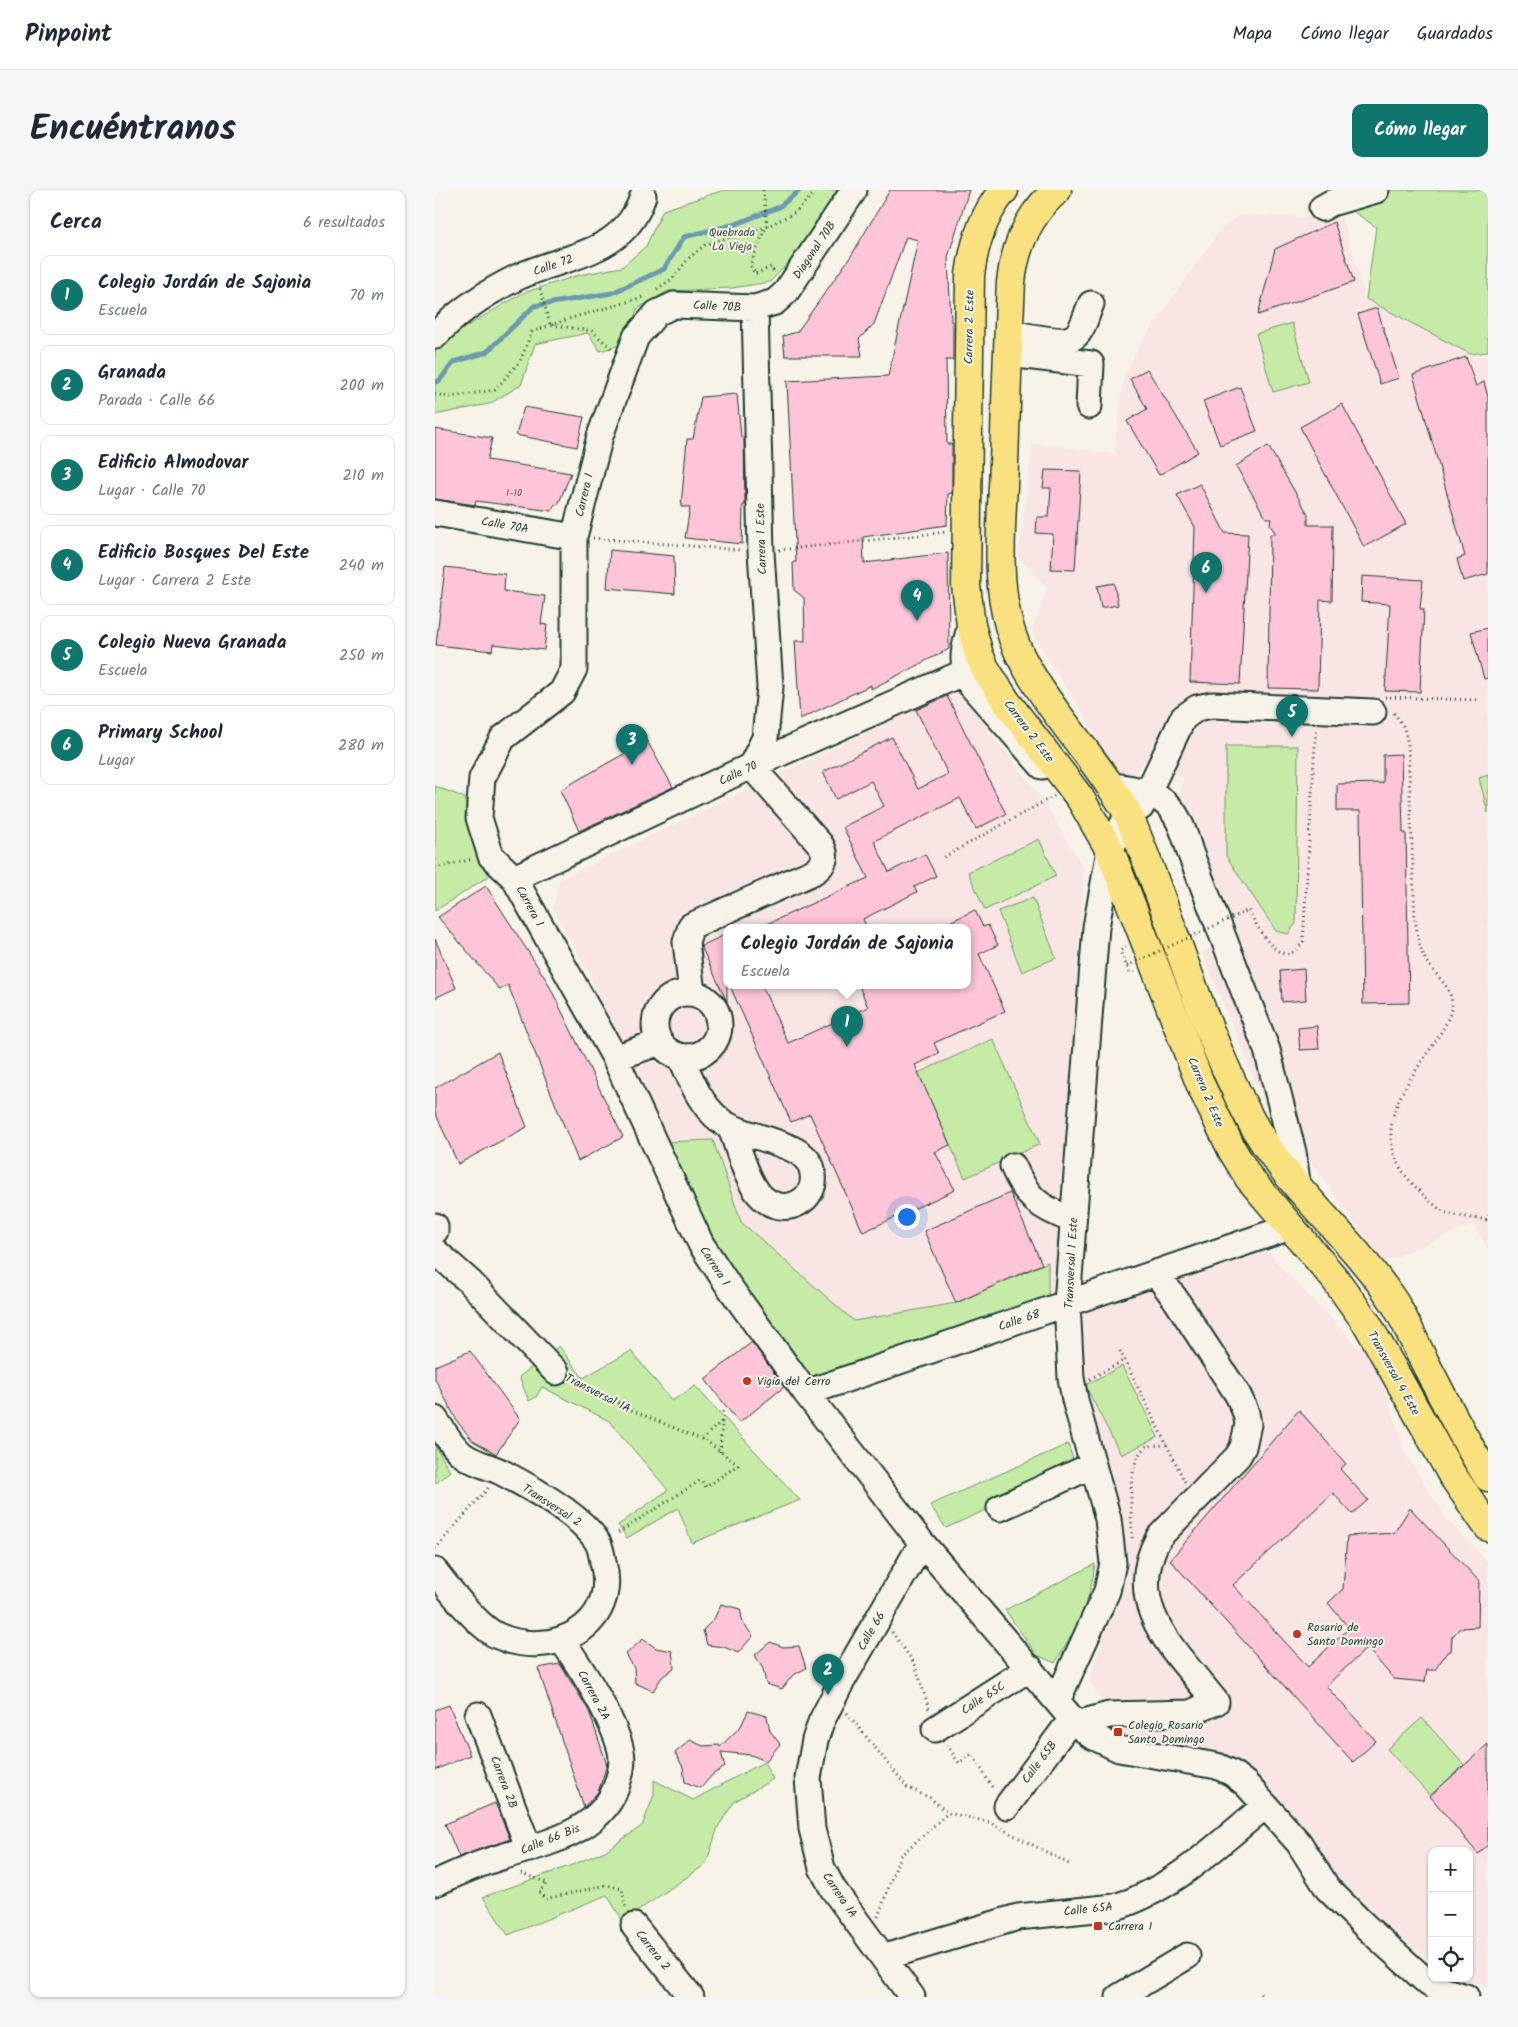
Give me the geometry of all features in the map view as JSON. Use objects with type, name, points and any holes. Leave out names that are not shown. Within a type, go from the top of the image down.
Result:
[{"type":"main road","name":"Carrera 2 Este","points":[[1004,190],[988,213],[980,230],[973,252],[970,275],[966,586],[971,625],[979,655],[992,681],[1067,797],[1110,850],[1201,1086],[1232,1150],[1249,1178],[1289,1227]]},
{"type":"main road","points":[[1057,190],[1039,208],[1018,247],[1011,282],[1000,565],[1005,612],[1015,643],[1031,674],[1112,786],[1130,819],[1232,1079],[1265,1145],[1307,1198],[1361,1258],[1394,1303],[1459,1429],[1488,1477]]},
{"type":"main road","name":"Transversal 4 Este","points":[[1289,1227],[1335,1279],[1368,1325],[1452,1475],[1488,1526]]},
{"type":"street","name":"Diagonal 70B","points":[[762,307],[781,297],[854,190]]},
{"type":"street","points":[[1322,208],[1331,203],[1376,190]]},
{"type":"street","name":"Calle 72","points":[[435,336],[451,319],[500,286],[521,276],[597,250],[617,235],[634,218],[649,192]]},
{"type":"street","name":"Calle 70B","points":[[666,308],[683,304],[762,307]]},
{"type":"street","points":[[1008,343],[1072,338],[1080,330],[1091,304]]},
{"type":"street","name":"Carrera 1 Este","points":[[751,766],[765,738],[769,687],[761,552],[762,307]]},
{"type":"street","name":"Carrera 1","points":[[666,308],[645,325],[636,337],[627,356],[600,436],[575,537],[574,669],[562,692],[503,738],[482,778],[479,818],[491,856],[514,878],[615,1058],[701,1244],[806,1393],[922,1543],[1069,1715],[1104,1743],[1119,1749],[1217,1766],[1232,1773],[1246,1784],[1299,1844],[1328,1889],[1364,1925],[1428,1984],[1466,1997]]},
{"type":"street","points":[[1008,343],[1091,364],[1089,406]]},
{"type":"street","name":"Calle 70A","points":[[435,512],[575,537]]},
{"type":"street","points":[[971,625],[963,655],[965,672],[978,695],[1060,785],[1067,797]]},
{"type":"street","name":"Calle 70","points":[[514,878],[751,766],[965,672]]},
{"type":"street","name":"Transversal 1 Este","points":[[1069,1715],[1112,1577],[1113,1550],[1111,1534],[1072,1386],[1067,1304],[1096,927],[1110,850],[1148,792],[1183,718],[1197,708],[1212,705],[1317,710],[1384,706]]},
{"type":"street","points":[[692,993],[686,942],[691,926],[813,872],[822,865],[825,859],[824,850],[820,844],[751,766]]},
{"type":"street","points":[[1112,786],[1148,792],[1168,805],[1181,821],[1190,852],[1258,1023],[1307,1198]]},
{"type":"street","points":[[692,993],[707,1000],[713,1006],[719,1022],[719,1030],[717,1039],[706,1052],[690,1058],[668,1052],[660,1042],[655,1025],[660,1007],[674,996],[692,993]]},
{"type":"street","points":[[615,1058],[660,1042]]},
{"type":"street","points":[[681,1057],[702,1101],[714,1115],[731,1128]]},
{"type":"street","points":[[1013,1166],[1023,1188],[1035,1202],[1053,1213],[1073,1220]]},
{"type":"street","points":[[435,1226],[435,1231]]},
{"type":"street","name":"Calle 68","points":[[806,1393],[1289,1227]]},
{"type":"street","name":"Transversal 1A","points":[[435,1251],[470,1282],[556,1372]]},
{"type":"street","points":[[1069,1715],[1190,1713],[1216,1702],[1152,1617],[1146,1594],[1146,1574],[1152,1550],[1159,1537],[1239,1456],[1247,1435],[1246,1413],[1238,1395],[1176,1300],[1156,1273]]},
{"type":"street","name":"Transversal 2","points":[[435,1419],[462,1455],[501,1472],[573,1515],[589,1530],[599,1545],[607,1575],[605,1595],[595,1616],[580,1631],[562,1640]]},
{"type":"street","points":[[1001,1508],[1093,1465]]},
{"type":"street","name":"Calle 66","points":[[808,1778],[815,1740],[834,1697],[922,1543]]},
{"type":"street","points":[[435,1571],[454,1598],[496,1635],[522,1644],[562,1640]]},
{"type":"street","name":"Carrera 2A","points":[[562,1640],[589,1681],[621,1752]]},
{"type":"street","name":"Calle 65C","points":[[935,1729],[1030,1668]]},
{"type":"street","name":"Carrera 2B","points":[[478,1715],[529,1849]]},
{"type":"street","name":"Calle 65B","points":[[1007,1806],[1069,1715]]},
{"type":"street","name":"Calle 66 Bis","points":[[435,1883],[490,1860],[529,1849],[577,1830],[594,1819],[608,1804],[616,1788],[621,1769],[621,1752]]},
{"type":"street","name":"Carrera 1A","points":[[808,1778],[812,1828],[822,1868],[833,1889],[913,1997]]},
{"type":"street","name":"Calle 65A","points":[[877,1948],[1018,1918],[1115,1907],[1140,1898],[1162,1886],[1265,1806]]},
{"type":"street","name":"Carrera 2","points":[[634,1926],[691,1997]]},
{"type":"street","points":[[1119,1997],[1187,1956]]},
{"type":"path","points":[[763,190],[766,226],[750,265],[755,274],[771,267],[777,278],[790,285]]},
{"type":"path","points":[[435,394],[450,397],[495,390],[520,361],[533,332],[572,316],[607,309],[644,297],[672,279],[689,258],[706,244],[766,226],[796,212],[817,190]]},
{"type":"path","points":[[542,299],[550,325]]},
{"type":"path","points":[[550,325],[592,331],[608,346],[627,356]]},
{"type":"path","points":[[1384,706],[1394,697]]},
{"type":"path","points":[[1384,706],[1394,697],[1477,700]]},
{"type":"path","points":[[1384,706],[1404,727],[1408,746],[1415,918],[1418,940],[1425,958],[1448,992],[1452,1004],[1440,1034],[1400,1095],[1394,1109],[1391,1126],[1392,1142],[1396,1158],[1409,1181],[1441,1210],[1447,1213],[1487,1220],[1488,1215]]},
{"type":"path","points":[[1127,966],[1248,910],[1264,939],[1279,952],[1287,953],[1295,950],[1303,941],[1317,710]]},
{"type":"path","points":[[944,857],[1067,797]]},
{"type":"path","points":[[435,868],[491,856]]},
{"type":"path","points":[[1120,1351],[1194,1500]]},
{"type":"path","points":[[1089,1379],[1125,1360]]},
{"type":"path","name":"Transversal 1A","points":[[556,1372],[637,1412],[702,1440],[737,1465],[706,1487],[701,1480],[599,1545]]},
{"type":"path","points":[[720,1452],[723,1409]]},
{"type":"path","points":[[702,1440],[723,1421]]},
{"type":"path","points":[[1132,1539],[1132,1482],[1136,1460],[1147,1446],[1167,1445]]},
{"type":"path","points":[[435,1549],[501,1472]]},
{"type":"path","points":[[834,1697],[907,1787],[930,1798],[948,1813],[989,1822],[1071,1865]]},
{"type":"path","points":[[877,1948],[900,1856],[948,1813]]},
{"type":"path","points":[[490,1860],[547,1883],[539,1892],[545,1899],[607,1885],[622,1889],[625,1905],[634,1926]]},
{"type":"shaded area","points":[[1239,215],[1342,218],[1366,299],[1470,354],[1488,358],[1488,1249],[1474,1224],[1384,1262],[1303,1151],[1285,1153],[1202,952],[1219,943],[1166,826],[1178,810],[1183,778],[1145,760],[1133,774],[1122,772],[1110,763],[1086,718],[1031,632],[1048,589],[1018,556],[1033,443],[1114,454],[1124,376],[1141,343],[1221,229]]},
{"type":"shaded area","points":[[959,688],[983,723],[1044,802],[1084,869],[1054,1301],[809,1385],[652,1119],[590,975],[553,908],[559,880]]},
{"type":"shaded area","name":"Rosario de Santo Domingo","points":[[1266,1247],[1279,1266],[1370,1358],[1387,1394],[1405,1453],[1446,1518],[1488,1563],[1488,1986],[1470,1982],[1473,1982],[1473,1847],[1428,1847],[1428,1959],[1350,1897],[1242,1769],[1223,1755],[1125,1744],[1089,1679],[1122,1588],[1125,1552],[1082,1384],[1079,1326],[1086,1310],[1156,1289],[1169,1304],[1187,1293],[1180,1281]]},
{"type":"green space","name":"Quebrada La Vieja","points":[[724,190],[845,190],[805,246],[770,282],[732,288],[668,291],[637,309],[627,343],[600,351],[588,333],[535,344],[521,385],[489,404],[435,415],[435,345],[523,293],[579,275],[622,267],[646,246],[663,210]]},
{"type":"green space","points":[[1336,190],[1488,190],[1488,352],[1470,354],[1366,299],[1376,227],[1341,203]]},
{"type":"green space","points":[[1292,323],[1309,382],[1273,392],[1256,334]]},
{"type":"green space","points":[[1226,746],[1298,746],[1296,923],[1288,934],[1276,931],[1226,856]]},
{"type":"green space","points":[[1488,775],[1488,813],[1479,778]]},
{"type":"green space","points":[[435,786],[465,798],[468,819],[476,847],[492,874],[435,911]]},
{"type":"green space","points":[[1039,839],[1056,876],[985,910],[968,872]]},
{"type":"green space","points":[[1033,898],[1056,958],[1022,972],[998,911]]},
{"type":"green space","points":[[993,1039],[1040,1144],[965,1178],[918,1073]]},
{"type":"green space","points":[[713,1140],[741,1222],[854,1321],[956,1303],[1048,1262],[1048,1297],[809,1385],[710,1237],[663,1142]]},
{"type":"green space","points":[[559,1346],[583,1378],[631,1351],[672,1401],[695,1386],[800,1500],[692,1543],[678,1508],[627,1538],[618,1525],[668,1490],[609,1421],[542,1387],[536,1397],[529,1401],[519,1377]]},
{"type":"green space","points":[[1122,1366],[1158,1437],[1121,1455],[1085,1385]]},
{"type":"green space","points":[[1068,1444],[1076,1469],[946,1528],[930,1505]]},
{"type":"green space","points":[[435,1446],[450,1471],[435,1484]]},
{"type":"green space","points":[[1095,1564],[1086,1604],[1055,1663],[1037,1655],[1005,1610]]},
{"type":"green space","points":[[1422,1718],[1464,1765],[1430,1796],[1387,1749]]},
{"type":"green space","points":[[764,1762],[773,1779],[734,1802],[718,1827],[706,1864],[623,1921],[607,1895],[508,1935],[483,1897],[605,1851],[642,1826],[654,1795],[654,1780],[693,1800]]},
{"type":"building","points":[[890,190],[969,190],[948,257],[951,322],[953,322],[953,360],[946,360],[947,444],[952,444],[952,493],[948,494],[947,525],[863,537],[864,563],[948,553],[949,649],[871,689],[871,685],[800,719],[795,641],[805,641],[804,598],[794,590],[793,562],[796,562],[787,381],[888,376],[918,240],[906,237],[874,324],[859,339],[862,356],[785,356],[783,336],[797,332],[851,256]]},
{"type":"building","points":[[1334,222],[1354,282],[1258,315],[1275,249]]},
{"type":"building","points":[[1377,308],[1399,378],[1380,384],[1358,314]]},
{"type":"building","points":[[1466,357],[1476,386],[1484,382],[1488,397],[1488,574],[1463,581],[1457,559],[1465,556],[1413,375]]},
{"type":"building","points":[[1147,369],[1198,452],[1159,475],[1127,421],[1147,409],[1130,379]]},
{"type":"building","points":[[1240,387],[1257,431],[1220,445],[1203,401]]},
{"type":"building","points":[[737,394],[741,437],[744,437],[745,505],[743,505],[742,544],[685,538],[690,507],[681,507],[687,439],[693,439],[701,397]]},
{"type":"building","points":[[1342,404],[1406,524],[1364,547],[1300,427]]},
{"type":"building","points":[[524,407],[584,417],[577,447],[516,435]]},
{"type":"building","points":[[435,429],[492,438],[487,460],[571,473],[558,505],[555,504],[552,511],[476,501],[475,505],[435,499]]},
{"type":"building","points":[[1268,446],[1308,514],[1308,525],[1333,525],[1332,601],[1320,600],[1318,689],[1268,688],[1270,534],[1276,534],[1270,525],[1271,518],[1266,518],[1236,466]]},
{"type":"building","points":[[1045,470],[1081,471],[1075,570],[1051,569],[1053,534],[1036,533],[1037,517],[1049,517],[1051,488],[1043,488]]},
{"type":"building","points":[[1200,484],[1225,533],[1248,534],[1240,684],[1190,682],[1195,527],[1177,495]]},
{"type":"building","points":[[610,550],[674,556],[675,594],[607,588]]},
{"type":"building","points":[[445,567],[505,574],[504,591],[545,596],[541,624],[547,625],[544,650],[493,644],[492,651],[436,645]]},
{"type":"building","points":[[1362,576],[1423,580],[1420,609],[1424,609],[1420,692],[1385,691],[1390,604],[1361,602]]},
{"type":"building","points":[[1114,583],[1118,605],[1101,608],[1097,586]]},
{"type":"building","points":[[1488,628],[1488,678],[1484,679],[1471,632]]},
{"type":"building","points":[[947,696],[1006,814],[976,829],[960,798],[874,841],[889,872],[925,854],[936,876],[914,887],[917,892],[863,919],[865,924],[767,924],[868,878],[843,827],[884,806],[871,781],[836,799],[823,772],[892,737],[918,789],[948,774],[916,710]]},
{"type":"building","points":[[647,741],[673,787],[579,831],[560,790]]},
{"type":"building","points":[[1401,754],[1403,833],[1406,833],[1409,1003],[1363,1004],[1360,811],[1337,811],[1337,784],[1383,783],[1383,755]]},
{"type":"building","points":[[486,886],[547,981],[623,1137],[578,1161],[508,985],[500,990],[438,917]]},
{"type":"building","points":[[975,910],[983,927],[988,925],[998,945],[979,954],[1005,1011],[934,1043],[939,1054],[915,1065],[950,1145],[935,1152],[955,1190],[863,1232],[810,1114],[791,1122],[731,989],[763,989],[788,1043],[868,1007],[860,989],[971,989],[971,924],[945,924]]},
{"type":"building","points":[[723,936],[723,989],[727,989],[727,1002],[701,946]]},
{"type":"building","points":[[435,939],[456,988],[435,998]]},
{"type":"building","points":[[1304,969],[1306,1000],[1282,1002],[1280,971]]},
{"type":"building","points":[[1317,1026],[1319,1049],[1300,1050],[1298,1028]]},
{"type":"building","points":[[498,1052],[527,1127],[458,1164],[435,1112],[435,1088]]},
{"type":"building","points":[[1010,1193],[1042,1264],[956,1303],[924,1231]]},
{"type":"building","name":"Vigia del Cerro","points":[[752,1342],[784,1387],[739,1423],[705,1379]]},
{"type":"building","points":[[470,1351],[520,1419],[496,1454],[473,1441],[457,1421],[435,1379],[435,1366]]},
{"type":"building","points":[[1299,1410],[1346,1464],[1340,1469],[1368,1500],[1352,1514],[1333,1493],[1233,1585],[1308,1667],[1349,1628],[1328,1603],[1343,1589],[1347,1536],[1394,1533],[1410,1508],[1479,1581],[1478,1627],[1460,1628],[1452,1637],[1451,1651],[1447,1652],[1435,1670],[1427,1670],[1425,1682],[1394,1679],[1367,1648],[1326,1686],[1376,1741],[1353,1762],[1170,1560]]},
{"type":"building","points":[[721,1604],[740,1609],[743,1623],[753,1636],[738,1653],[724,1647],[707,1645],[703,1630],[714,1619]]},
{"type":"building","points":[[643,1639],[656,1648],[672,1651],[674,1668],[662,1677],[653,1691],[635,1683],[634,1668],[626,1654]]},
{"type":"building","points":[[770,1642],[783,1647],[799,1646],[806,1668],[792,1676],[782,1689],[766,1684],[763,1669],[755,1655]]},
{"type":"building","points":[[560,1664],[589,1711],[607,1765],[598,1792],[584,1807],[538,1668]]},
{"type":"building","points":[[449,1705],[470,1755],[435,1770],[435,1710]]},
{"type":"building","points":[[748,1711],[767,1716],[770,1731],[780,1744],[766,1761],[751,1755],[721,1752],[725,1767],[712,1775],[701,1788],[685,1782],[683,1767],[675,1753],[690,1740],[703,1746],[719,1745],[720,1747],[741,1726]]},
{"type":"building","points":[[1488,1744],[1488,1845],[1478,1854],[1430,1796]]},
{"type":"building","points":[[495,1803],[510,1839],[459,1857],[445,1824]]},
{"type":"waterway","name":"Quebrada La Vieja","points":[[435,382],[439,381],[454,362],[487,352],[534,306],[612,293],[664,269],[684,237],[736,224],[779,207],[800,190]]},
{"type":"place","name":"Primary School","points":[[1206,593]]},
{"type":"place","name":"Edificio Bosques Del Este","points":[[917,621]]},
{"type":"place","name":"Colegio Nueva Granada","points":[[1292,737]]},
{"type":"place","name":"Edificio Almodovar","points":[[632,765]]},
{"type":"place","name":"Colegio Jordán de Sajonia","points":[[847,1047]]},
{"type":"place","name":"Vigia del Cerro","points":[[747,1381]]},
{"type":"place","name":"Rosario de Santo Domingo","points":[[1297,1634]]},
{"type":"place","name":"Granada","points":[[828,1695]]},
{"type":"place","name":"Colegio Rosario Santo Domingo","points":[[1118,1732]]},
{"type":"place","name":"Carrera 1","points":[[1098,1926]]}]
